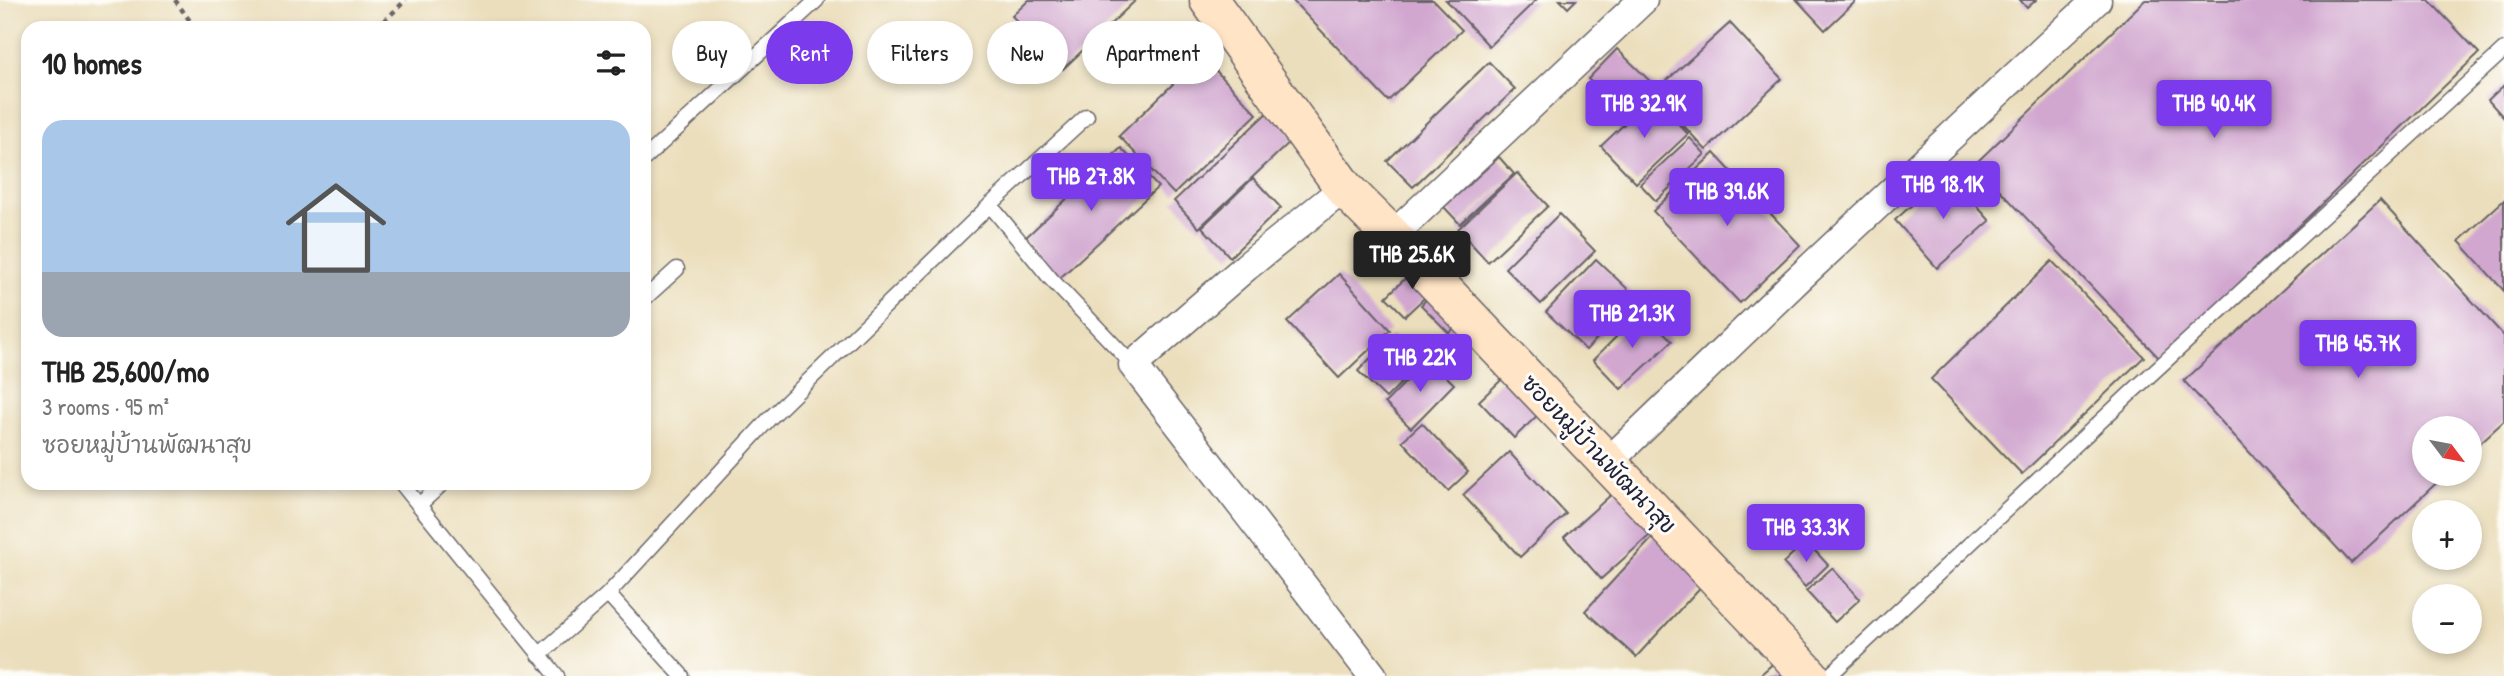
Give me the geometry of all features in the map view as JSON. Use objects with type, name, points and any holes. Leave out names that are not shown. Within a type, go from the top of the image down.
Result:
[{"type":"street","name":"ซอยหมู่บ้านพัฒนาสุข","points":[[1209,0],[1344,188],[1810,676]]},
{"type":"street","points":[[1392,236],[1643,0]]},
{"type":"street","points":[[1606,463],[2096,0]]},
{"type":"street","points":[[1344,188],[1246,267],[1133,365],[1373,676]]},
{"type":"lane","points":[[651,153],[817,0]]},
{"type":"lane","points":[[1829,676],[2135,389],[2504,50]]},
{"type":"lane","points":[[539,655],[608,594],[769,419],[990,205],[1087,116]]},
{"type":"lane","points":[[990,205],[1051,279],[1133,365]]},
{"type":"lane","points":[[651,293],[677,269]]},
{"type":"lane","points":[[407,490],[557,676]]},
{"type":"lane","points":[[419,505],[435,490]]},
{"type":"lane","points":[[608,594],[682,676]]},
{"type":"path","points":[[175,0],[190,21]]},
{"type":"path","points":[[384,21],[406,0]]},
{"type":"building","points":[[1029,0],[1136,0],[1114,21],[1082,21],[1082,51],[1068,64],[1068,21],[1017,21],[1012,16]]},
{"type":"building","points":[[1292,0],[1433,0],[1462,30],[1388,101]]},
{"type":"building","points":[[1446,0],[1536,0],[1489,46]]},
{"type":"building","points":[[1560,0],[1576,0],[1568,8]]},
{"type":"building","points":[[1797,0],[1857,0],[1825,30]]},
{"type":"building","points":[[2020,0],[2036,0],[2027,8]]},
{"type":"building","points":[[2145,0],[2429,0],[2479,53],[2160,359],[1975,164]]},
{"type":"building","points":[[1730,23],[1782,79],[1706,150],[1653,93]]},
{"type":"building","points":[[1617,49],[1657,88],[1627,118],[1588,79]]},
{"type":"building","points":[[1489,62],[1515,89],[1413,187],[1387,161]]},
{"type":"building","points":[[1224,79],[1257,114],[1174,194],[1119,136],[1173,84],[1224,84]]},
{"type":"building","points":[[2504,85],[2504,118],[2488,100]]},
{"type":"building","points":[[1653,97],[1688,134],[1636,183],[1601,146]]},
{"type":"building","points":[[1270,110],[1295,137],[1199,228],[1174,201]]},
{"type":"building","points":[[1690,138],[1705,154],[1656,201],[1640,184]]},
{"type":"building","points":[[1121,148],[1158,187],[1060,278],[1024,239]]},
{"type":"building","points":[[1714,153],[1800,245],[1740,303],[1653,211]]},
{"type":"building","points":[[1499,157],[1514,174],[1460,224],[1444,207]]},
{"type":"building","points":[[1517,173],[1548,206],[1488,262],[1458,229]]},
{"type":"building","points":[[1948,173],[1990,221],[1937,268],[1895,220]]},
{"type":"building","points":[[1253,178],[1281,208],[1230,257],[1202,227]]},
{"type":"building","points":[[2380,200],[2504,336],[2504,421],[2482,441],[2482,416],[2412,416],[2412,486],[2433,486],[2418,500],[2412,500],[2412,506],[2351,563],[2184,381]]},
{"type":"building","points":[[2504,200],[2504,291],[2459,241]]},
{"type":"building","points":[[1559,214],[1595,251],[1541,304],[1505,268]]},
{"type":"building","points":[[1596,259],[1636,297],[1586,350],[1546,312]]},
{"type":"building","points":[[2052,261],[2144,357],[2022,474],[1931,379]]},
{"type":"building","points":[[1418,266],[1437,286],[1405,316],[1386,297]]},
{"type":"building","points":[[1339,274],[1390,330],[1339,378],[1287,322]]},
{"type":"building","points":[[1437,288],[1466,316],[1449,333],[1421,305]]},
{"type":"building","points":[[1643,310],[1672,341],[1621,389],[1593,360]]},
{"type":"building","points":[[1392,336],[1420,364],[1386,398],[1358,371]]},
{"type":"building","points":[[1428,359],[1454,384],[1411,428],[1385,403]]},
{"type":"building","points":[[1514,368],[1548,405],[1514,438],[1479,401]]},
{"type":"building","points":[[1422,423],[1468,472],[1448,491],[1402,441]]},
{"type":"building","points":[[1509,452],[1566,514],[1520,557],[1463,495]]},
{"type":"building","points":[[1622,485],[1659,527],[1601,579],[1564,537]]},
{"type":"building","points":[[1657,533],[1708,579],[1636,657],[1585,611]]},
{"type":"building","points":[[1806,541],[1828,565],[1805,587],[1783,563]]},
{"type":"building","points":[[1832,568],[1860,599],[1835,622],[1806,591]]},
{"type":"building","points":[[1786,652],[1807,676],[1759,676]]}]
